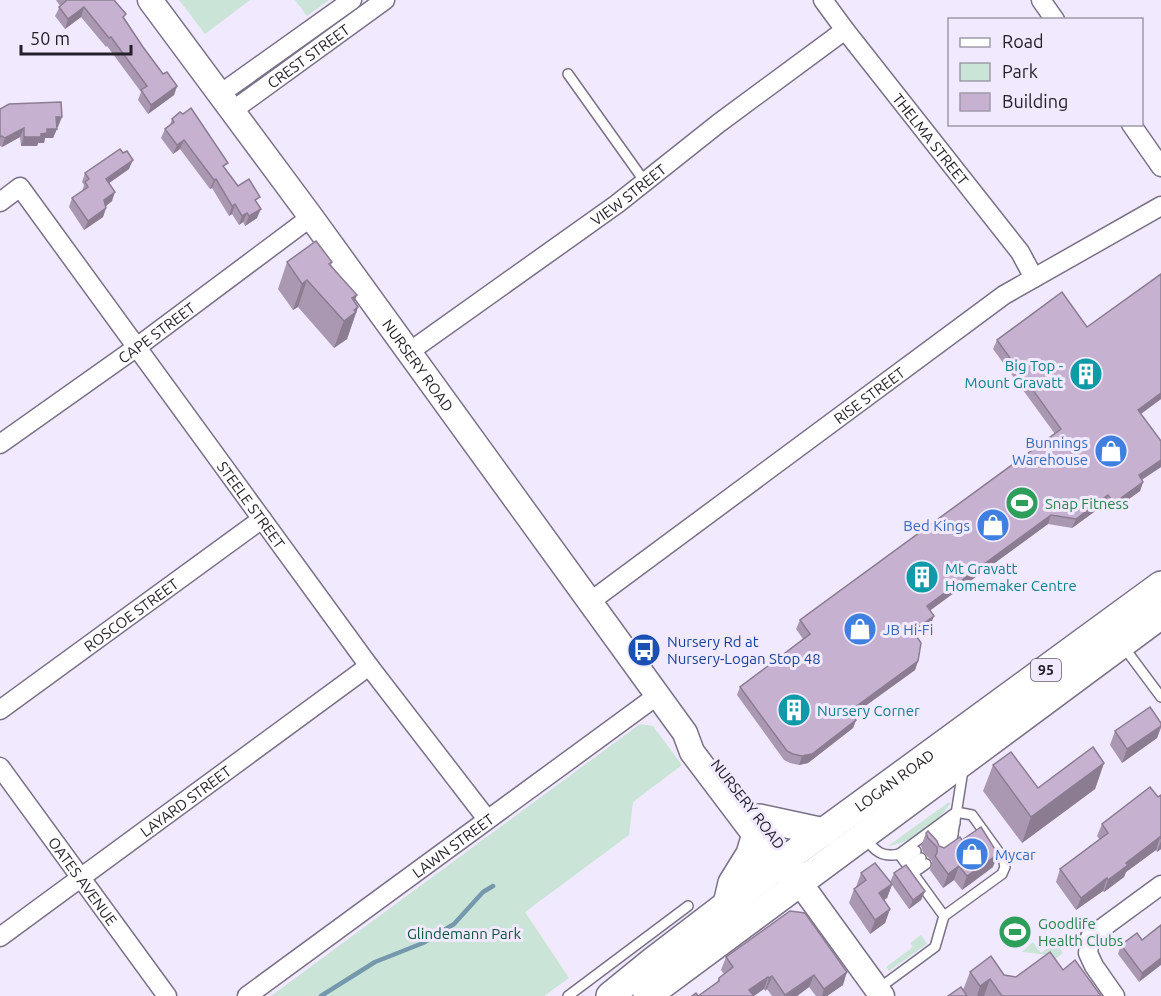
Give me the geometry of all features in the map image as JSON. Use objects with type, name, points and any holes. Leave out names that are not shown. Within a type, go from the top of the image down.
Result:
[{"type":"main road","name":"NURSERY ROAD","points":[[150,0],[591,601],[685,733],[701,745],[757,827],[880,993]]},
{"type":"main road","name":"LOGAN ROAD","points":[[620,982],[800,883],[855,825],[1161,585]]},
{"type":"main road","name":"LOGAN ROAD","points":[[620,982],[824,832],[855,825],[965,759],[1161,615]]},
{"type":"main road","points":[[727,904],[732,884],[750,854],[757,827],[824,832]]},
{"type":"street","name":"CREST STREET","points":[[226,103],[352,0]]},
{"type":"street","name":"CREST STREET","points":[[226,103],[385,0]]},
{"type":"street","name":"THELMA STREET","points":[[823,0],[844,30],[1020,252],[1034,278]]},
{"type":"street","points":[[1041,0],[1054,18]]},
{"type":"street","name":"VIEW STREET","points":[[409,352],[645,182],[719,123],[844,30]]},
{"type":"street","points":[[1132,126],[1161,167]]},
{"type":"street","name":"STEELE STREET","points":[[0,202],[20,187],[369,666],[487,819]]},
{"type":"street","name":"RISE STREET","points":[[591,601],[1004,295],[1161,206]]},
{"type":"street","name":"CAPE STREET","points":[[0,444],[137,347],[310,217]]},
{"type":"street","name":"ROSCOE STREET","points":[[0,711],[262,519]]},
{"type":"street","name":"LAYARD STREET","points":[[0,937],[369,666]]},
{"type":"street","name":"LAWN STREET","points":[[247,996],[658,695]]},
{"type":"street","name":"OATES AVENUE","points":[[0,767],[167,996]]},
{"type":"street","points":[[1115,996],[1094,966],[1088,948],[1090,938],[1161,885]]},
{"type":"lane","points":[[568,74],[645,182]]},
{"type":"lane","points":[[1122,644],[1161,697]]},
{"type":"lane","points":[[955,823],[934,848],[953,834],[955,823],[956,812],[965,759]]},
{"type":"lane","points":[[906,863],[956,812]]},
{"type":"lane","points":[[880,993],[935,947],[944,916],[1002,874],[1005,867],[1003,858],[972,815],[956,812]]},
{"type":"lane","points":[[855,825],[875,851],[906,863],[944,916]]},
{"type":"lane","points":[[906,863],[921,858],[906,863]]},
{"type":"lane","name":"LOGAN ROAD","points":[[568,996],[620,982],[620,955],[688,906]]},
{"type":"green space","points":[[179,0],[250,0],[205,34]]},
{"type":"green space","points":[[295,0],[329,0],[307,16]]},
{"type":"green space","name":"Glindemann Park","points":[[640,724],[653,726],[682,765],[633,802],[629,835],[525,912],[569,978],[544,996],[271,996]]},
{"type":"green space","points":[[949,802],[945,811],[923,831],[906,841],[888,846]]},
{"type":"green space","points":[[921,935],[927,944],[889,971],[886,967],[913,947],[910,943]]},
{"type":"green space","points":[[1062,937],[1060,949],[1063,953],[1053,961],[1048,955],[1022,952],[1033,942],[1041,953]]},
{"type":"building","points":[[66,0],[114,0],[126,14],[123,17],[143,47],[163,74],[167,72],[177,86],[151,105],[141,90],[147,86],[111,37],[109,38],[84,7],[68,19],[59,7]]},
{"type":"building","points":[[61,102],[62,117],[56,117],[57,129],[47,129],[47,133],[41,134],[41,137],[24,137],[24,128],[5,138],[0,137],[0,109],[9,104]]},
{"type":"building","points":[[191,108],[228,163],[223,166],[238,186],[249,179],[260,197],[255,200],[261,209],[249,216],[247,213],[242,216],[235,204],[232,206],[216,179],[214,180],[184,140],[177,145],[165,129],[174,122],[172,119],[180,112],[183,114]]},
{"type":"building","points":[[120,149],[123,153],[127,151],[133,160],[106,179],[115,192],[104,200],[106,208],[88,221],[72,198],[88,187],[85,182],[89,179],[85,173]]},
{"type":"building","points":[[316,241],[332,262],[329,264],[357,295],[352,298],[358,307],[354,310],[356,312],[344,321],[307,280],[302,284],[287,262]]},
{"type":"building","points":[[1161,274],[1161,393],[1138,410],[1161,441],[1161,460],[1139,475],[1143,482],[1114,503],[1108,495],[1076,519],[1051,515],[927,606],[934,616],[913,631],[921,643],[918,661],[850,711],[856,720],[812,754],[802,756],[787,751],[740,687],[810,634],[800,620],[1061,429],[997,340],[1062,292],[1087,327]]},
{"type":"building","points":[[1150,707],[1161,726],[1127,749],[1115,731]]},
{"type":"building","points":[[1093,747],[1104,763],[1031,817],[993,765],[1011,752],[1038,788]]},
{"type":"building","points":[[1150,787],[1158,797],[1161,795],[1161,839],[1160,837],[1126,863],[1128,865],[1081,898],[1060,869],[1108,833],[1102,824]]},
{"type":"building","points":[[981,827],[998,854],[967,876],[959,866],[948,874],[935,856],[937,847],[926,833],[928,831],[939,846],[944,848],[960,837],[962,840]]},
{"type":"building","points":[[875,863],[892,884],[879,893],[890,909],[875,920],[854,889],[866,880],[861,873]]},
{"type":"building","points":[[906,865],[925,891],[913,900],[894,873]]},
{"type":"building","points":[[790,911],[805,913],[847,972],[824,989],[814,975],[785,995],[772,976],[749,990],[754,996],[698,996],[719,981],[719,978],[733,967],[726,957]]},
{"type":"building","points":[[1161,925],[1161,958],[1142,973],[1121,945],[1137,933],[1142,940]]},
{"type":"building","points":[[1050,952],[1063,970],[1075,960],[1101,996],[1002,996],[990,979],[980,986],[970,972],[991,956],[1004,975],[1016,977]]},
{"type":"building","points":[[961,987],[967,996],[948,996]]},
{"type":"waterway","points":[[321,996],[375,962],[423,943],[454,924],[483,892],[493,886]]},
{"type":"place","name":"Big Top - Mount Gravatt","points":[[1086,374]]},
{"type":"place","name":"Bunnings Warehouse","points":[[1111,451]]},
{"type":"place","name":"Snap Fitness","points":[[1022,503]]},
{"type":"place","name":"Bed Kings","points":[[993,525]]},
{"type":"place","name":"Mt Gravatt Homemaker Centre","points":[[922,577]]},
{"type":"place","name":"JB Hi-Fi","points":[[860,629]]},
{"type":"place","name":"Nursery Rd at Nursery-Logan Stop 48","points":[[644,650]]},
{"type":"place","name":"Nursery Corner","points":[[794,710]]},
{"type":"place","name":"Mycar","points":[[972,854]]},
{"type":"place","name":"Goodlife Health Clubs","points":[[1015,932]]}]
